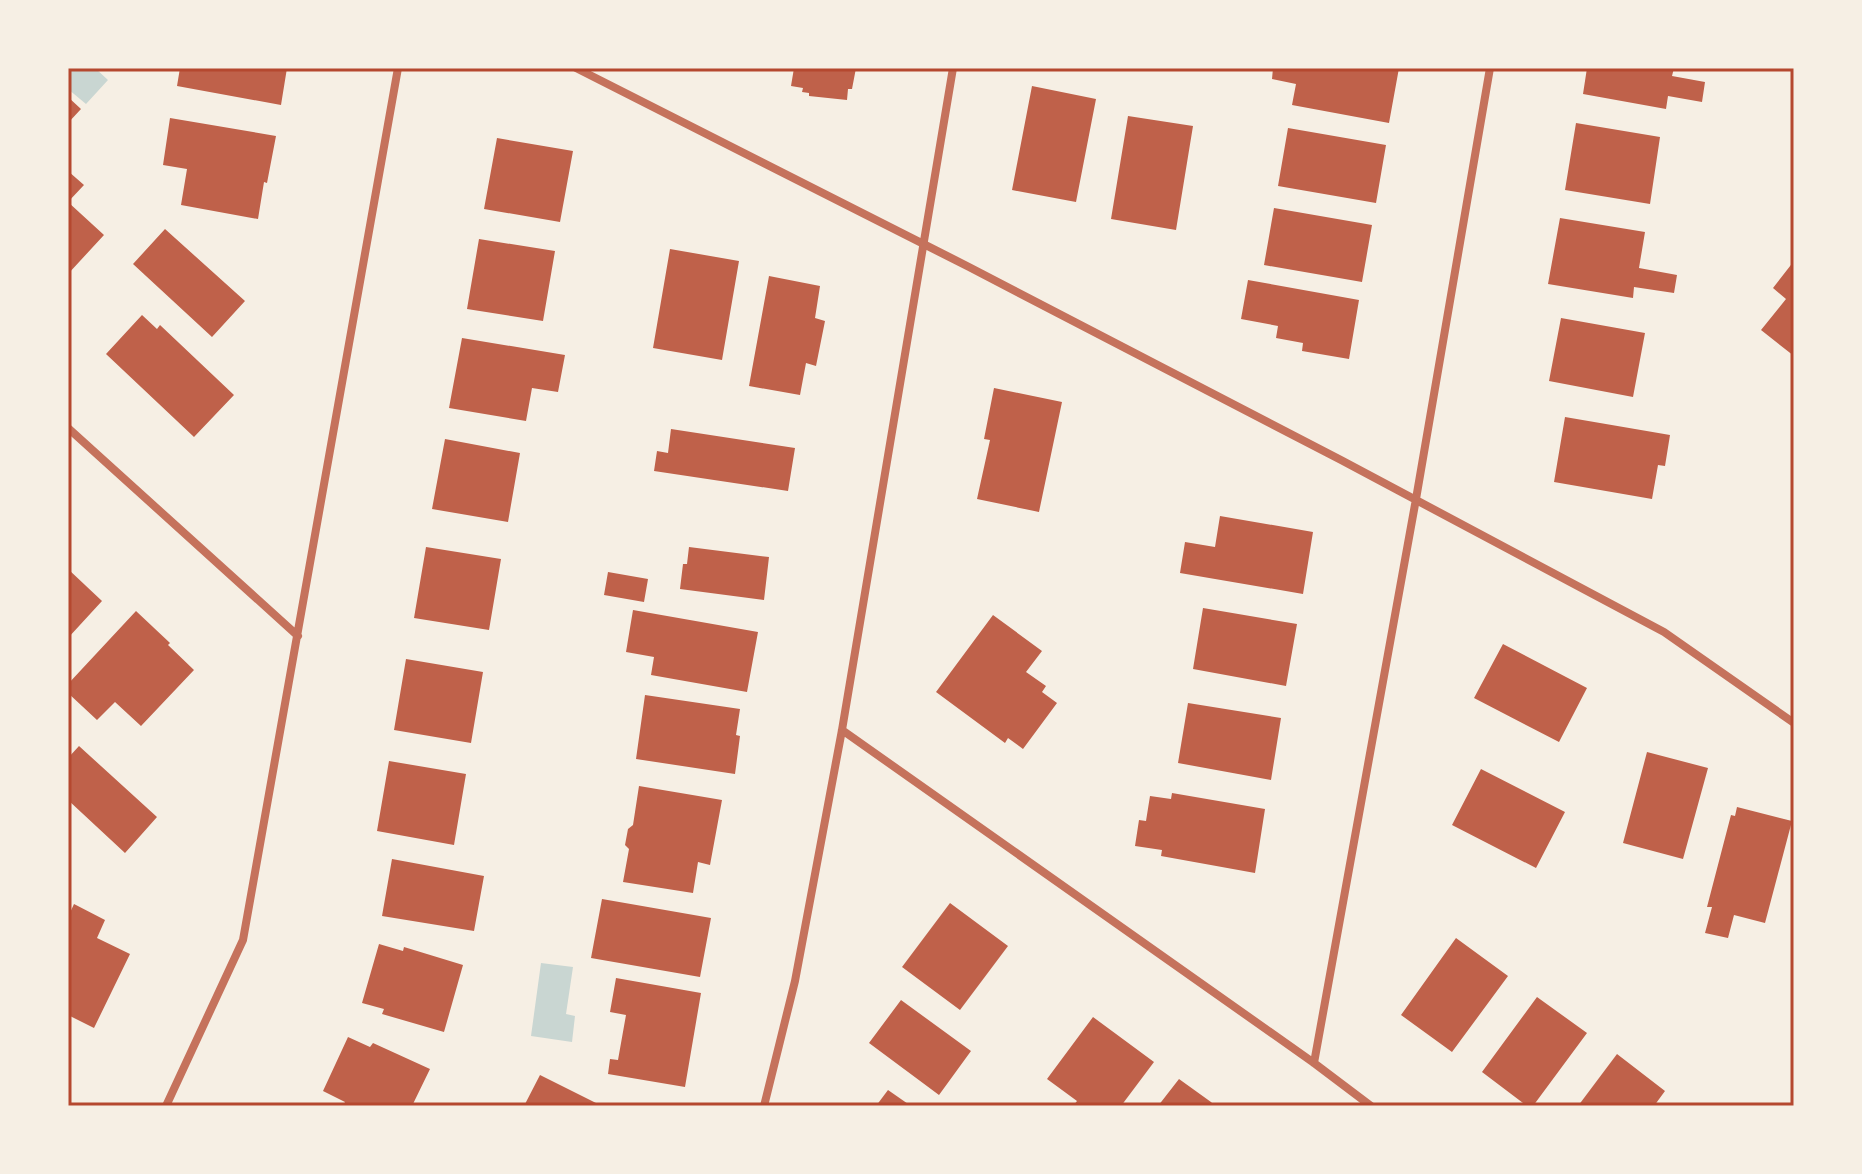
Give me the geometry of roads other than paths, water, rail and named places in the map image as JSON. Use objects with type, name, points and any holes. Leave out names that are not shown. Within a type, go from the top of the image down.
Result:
[{"type":"street","points":[[166,1106],[243,940],[398,68]]},
{"type":"street","points":[[576,68],[1416,499],[1664,632],[1794,723]]},
{"type":"street","points":[[764,1106],[795,981],[842,730],[953,68]]},
{"type":"street","points":[[1314,1063],[1490,68]]},
{"type":"street","points":[[68,428],[298,636]]},
{"type":"street","points":[[842,730],[1371,1106]]}]
